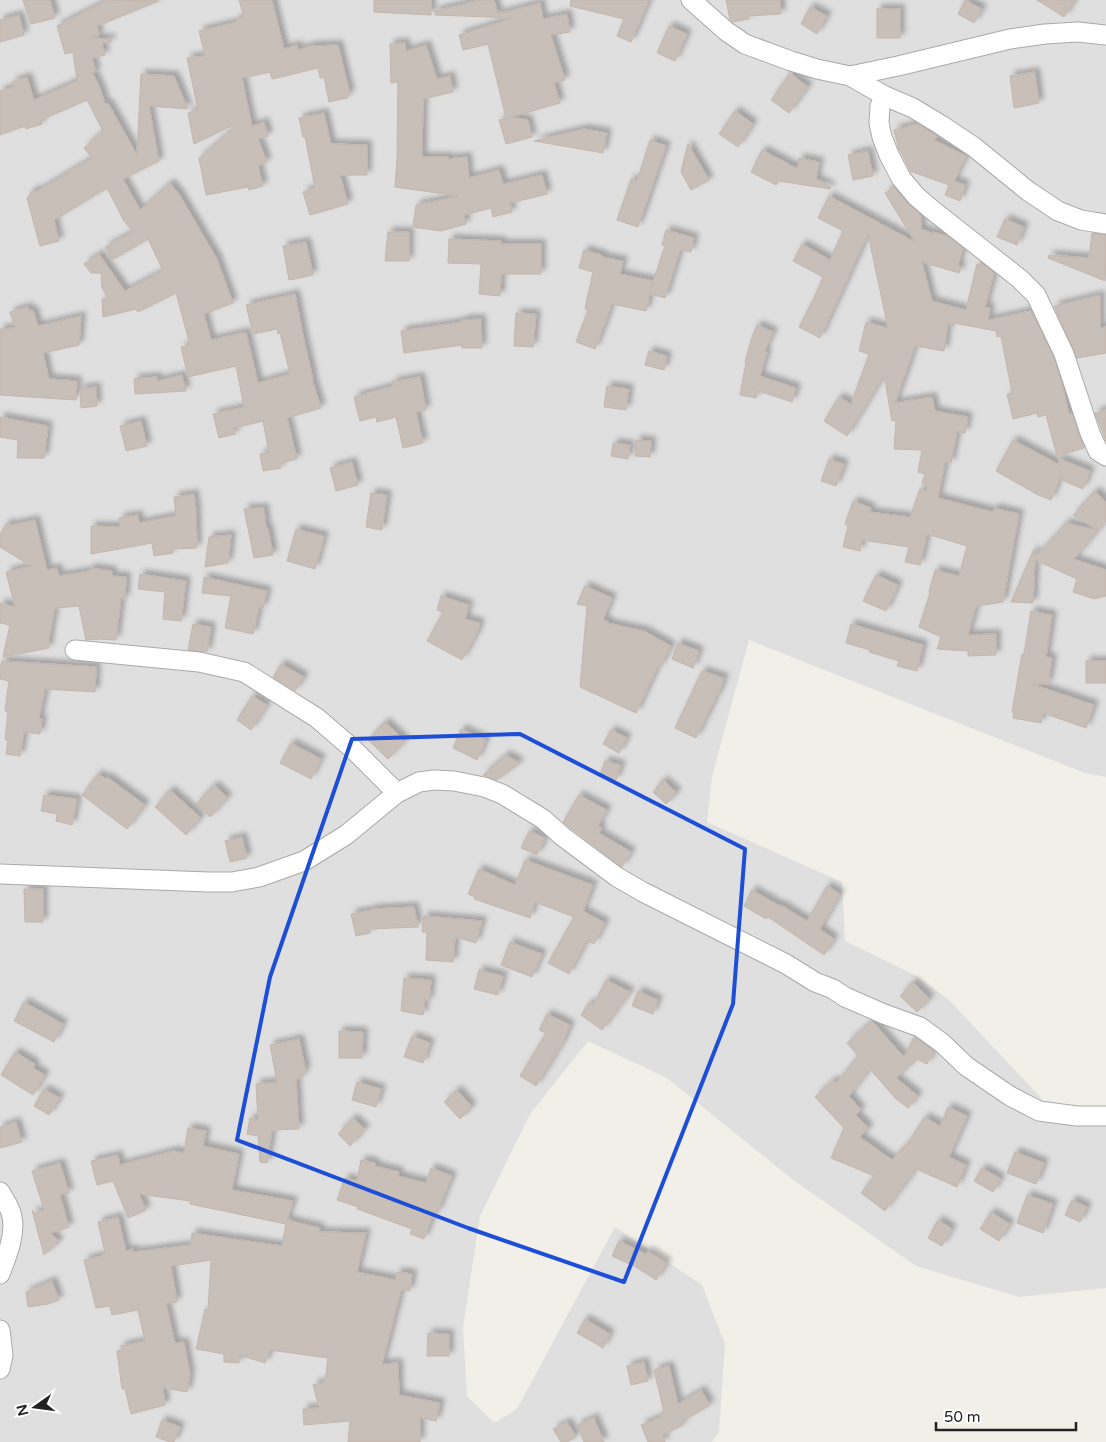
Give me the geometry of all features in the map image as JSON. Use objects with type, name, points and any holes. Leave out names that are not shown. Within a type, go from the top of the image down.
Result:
[{"type":"street","points":[[691,0],[726,31],[745,44],[808,66],[850,76],[885,96],[913,108],[974,147],[1058,211],[1081,220],[1106,224]]},
{"type":"street","points":[[850,76],[1010,39],[1078,32],[1106,35]]},
{"type":"street","points":[[885,96],[880,106],[879,123],[882,137],[901,178],[916,196],[1020,279],[1036,295],[1064,354],[1090,433],[1098,451],[1106,456]]},
{"type":"street","points":[[75,650],[199,662],[244,672],[316,718],[353,749],[397,793]]},
{"type":"street","points":[[0,874],[232,882],[259,877],[304,861],[346,834],[397,793],[419,782],[434,780],[484,787],[502,794],[543,819],[562,836],[617,877],[643,892],[786,964],[815,982],[833,988],[845,997],[920,1027],[966,1066],[1017,1100],[1039,1111],[1077,1116],[1106,1116]]},
{"type":"street","points":[[0,1192],[12,1217],[9,1250],[0,1274]]},
{"type":"street","points":[[0,1330],[3,1355],[0,1369]]},
{"type":"highlighted area","points":[[520,734],[745,849],[733,1004],[624,1282],[468,1228],[237,1140],[270,977],[352,739]]},
{"type":"shaded area","points":[[0,0],[1106,0],[1106,777],[1085,773],[749,640],[712,776],[707,822],[842,882],[845,941],[915,975],[948,999],[1058,1116],[1106,1121],[1106,1288],[1019,1297],[916,1266],[792,1179],[667,1078],[588,1041],[530,1114],[480,1216],[463,1328],[467,1396],[494,1423],[517,1409],[615,1227],[702,1285],[725,1344],[719,1432],[712,1442],[0,1442]]},
{"type":"building","points":[[23,0],[50,0],[55,18],[31,24]]},
{"type":"building","points":[[108,0],[159,1],[97,26],[99,35],[92,38],[111,39],[111,42],[102,44],[105,55],[92,58],[96,72],[92,72],[105,104],[108,103],[137,155],[141,74],[174,76],[188,109],[149,106],[159,161],[123,179],[140,210],[170,183],[179,194],[217,259],[233,303],[204,314],[211,340],[246,332],[258,383],[290,374],[280,333],[278,334],[277,329],[253,334],[246,305],[295,294],[312,379],[321,408],[287,418],[297,459],[280,463],[281,468],[263,471],[260,454],[269,453],[263,421],[234,428],[235,434],[219,438],[213,414],[244,407],[236,366],[188,377],[181,347],[190,345],[176,293],[138,312],[136,309],[103,317],[102,299],[108,298],[102,288],[101,273],[91,273],[84,264],[99,254],[125,291],[163,271],[148,239],[112,260],[105,247],[133,232],[124,221],[107,188],[54,220],[59,241],[40,246],[27,198],[34,189],[36,192],[92,158],[84,148],[103,131],[87,100],[41,120],[42,124],[26,129],[25,126],[0,135],[0,91],[14,87],[12,82],[27,77],[34,100],[77,81],[73,52],[65,54],[57,26]]},
{"type":"building","points":[[239,0],[272,0],[284,49],[297,45],[298,50],[311,46],[338,45],[350,94],[347,95],[347,98],[329,102],[324,77],[320,78],[318,68],[272,79],[270,72],[242,78],[252,126],[264,122],[268,136],[258,139],[267,162],[258,166],[263,186],[249,190],[248,187],[206,195],[199,158],[235,127],[233,125],[194,144],[188,113],[198,110],[187,58],[205,56],[199,31],[237,22],[236,19],[244,17]]},
{"type":"building","points":[[374,0],[431,0],[431,15],[374,12]]},
{"type":"building","points":[[480,0],[494,0],[498,14],[540,3],[543,19],[567,14],[570,32],[551,35],[565,80],[554,83],[560,103],[511,117],[528,120],[532,137],[506,144],[499,120],[506,118],[488,44],[463,50],[459,35],[513,18],[435,15],[435,11]]},
{"type":"building","points":[[571,0],[649,0],[631,42],[617,36],[624,19],[570,6]]},
{"type":"building","points":[[726,0],[780,0],[781,14],[748,16],[749,19],[733,22],[730,20]]},
{"type":"building","points":[[965,0],[982,9],[974,23],[958,14]]},
{"type":"building","points":[[1037,0],[1075,0],[1064,17]]},
{"type":"building","points":[[810,7],[827,16],[817,34],[801,24]]},
{"type":"building","points":[[877,9],[900,9],[900,38],[877,38]]},
{"type":"building","points":[[19,15],[24,35],[0,42],[0,20]]},
{"type":"building","points":[[669,26],[687,34],[675,61],[657,53]]},
{"type":"building","points":[[405,43],[406,51],[426,45],[437,79],[450,76],[453,92],[423,99],[422,157],[448,157],[448,159],[467,157],[469,178],[499,170],[503,184],[542,175],[547,194],[510,203],[512,212],[493,217],[491,208],[464,215],[466,224],[441,231],[413,227],[416,205],[459,196],[395,187],[398,82],[391,83],[390,44]]},
{"type":"building","points":[[1035,72],[1039,103],[1014,108],[1010,76]]},
{"type":"building","points":[[790,73],[808,87],[789,113],[771,100]]},
{"type":"building","points":[[735,111],[753,124],[738,147],[719,134]]},
{"type":"building","points":[[324,113],[331,144],[367,145],[367,175],[340,175],[348,204],[310,215],[303,192],[315,188],[305,137],[303,137],[299,118]]},
{"type":"building","points":[[918,124],[937,136],[934,140],[966,156],[954,181],[965,185],[960,201],[945,195],[949,185],[910,171],[899,150],[894,130]]},
{"type":"building","points":[[584,129],[607,133],[603,153],[534,141]]},
{"type":"building","points":[[650,140],[666,146],[638,227],[617,220],[631,179],[637,181]]},
{"type":"building","points":[[688,144],[709,180],[691,190],[681,172]]},
{"type":"building","points":[[762,150],[798,169],[799,158],[819,162],[816,179],[831,187],[830,189],[779,181],[776,185],[751,172]]},
{"type":"building","points":[[868,151],[873,176],[853,180],[848,155]]},
{"type":"building","points":[[894,187],[907,203],[919,213],[921,229],[932,234],[932,232],[948,236],[963,248],[958,265],[961,267],[959,273],[922,262],[932,301],[966,310],[977,264],[986,266],[994,273],[985,307],[990,308],[988,320],[1031,311],[1054,358],[1069,414],[1072,413],[1084,448],[1057,456],[1046,415],[1038,417],[1037,413],[1013,419],[1007,394],[1012,393],[1001,336],[997,337],[996,331],[954,323],[954,326],[948,324],[944,351],[915,346],[895,403],[932,397],[935,411],[968,417],[965,433],[957,431],[951,463],[945,462],[938,498],[993,512],[994,508],[1019,514],[1003,602],[976,606],[968,635],[996,634],[996,655],[968,656],[968,651],[937,649],[941,637],[919,627],[935,570],[959,576],[967,546],[927,534],[920,565],[905,562],[909,547],[862,540],[860,551],[843,547],[848,526],[845,524],[853,501],[871,508],[869,512],[910,517],[920,489],[926,491],[928,487],[922,483],[925,474],[918,472],[922,450],[894,449],[896,420],[892,421],[884,375],[847,436],[824,421],[839,397],[851,404],[869,354],[859,351],[866,322],[888,328],[868,234],[820,338],[799,327],[823,277],[793,261],[802,244],[830,260],[843,231],[818,218],[829,196],[915,242],[885,193]]},
{"type":"building","points":[[1005,219],[1024,227],[1017,245],[997,237]]},
{"type":"building","points":[[666,230],[694,238],[691,252],[680,250],[665,298],[650,294],[646,311],[612,304],[595,349],[576,342],[588,310],[585,309],[593,272],[579,268],[584,250],[602,255],[602,257],[623,261],[620,274],[653,281],[651,288],[665,246],[662,245]]},
{"type":"building","points":[[388,232],[409,232],[409,261],[385,261]]},
{"type":"building","points":[[1092,233],[1106,235],[1105,281],[1048,258],[1049,255],[1089,258]]},
{"type":"building","points":[[449,239],[501,241],[501,244],[541,244],[541,274],[501,274],[500,296],[479,294],[481,264],[448,263]]},
{"type":"building","points":[[306,242],[313,275],[289,280],[283,246]]},
{"type":"building","points":[[1100,295],[1100,328],[1106,327],[1106,353],[1077,358],[1054,306]]},
{"type":"building","points":[[28,307],[29,311],[33,310],[38,326],[81,316],[79,345],[43,353],[49,379],[77,381],[76,400],[0,395],[0,329],[15,328],[10,312]]},
{"type":"building","points":[[516,313],[536,314],[533,347],[514,346]]},
{"type":"building","points":[[481,319],[482,348],[462,348],[462,345],[404,353],[401,331],[462,322],[462,320]]},
{"type":"building","points":[[757,325],[773,332],[764,352],[767,352],[760,376],[796,388],[792,402],[758,391],[756,398],[740,395],[745,362]]},
{"type":"building","points":[[649,351],[667,356],[664,370],[645,365]]},
{"type":"building","points":[[182,375],[186,391],[135,394],[134,379],[157,377],[157,381]]},
{"type":"building","points":[[420,377],[426,410],[416,412],[423,443],[403,448],[396,417],[377,422],[376,417],[360,421],[354,397],[393,386],[392,382]]},
{"type":"building","points":[[607,386],[629,389],[626,410],[604,407]]},
{"type":"building","points":[[96,387],[97,406],[81,408],[80,389]]},
{"type":"building","points":[[1106,410],[1106,441],[1095,413]]},
{"type":"building","points":[[0,417],[48,426],[44,458],[17,458],[18,440],[0,437]]},
{"type":"building","points":[[141,421],[147,446],[126,451],[120,426]]},
{"type":"building","points":[[636,440],[651,441],[650,457],[635,456]]},
{"type":"building","points":[[1013,440],[1060,465],[1058,458],[1090,471],[1083,489],[1064,481],[1062,473],[1051,500],[1038,495],[996,471]]},
{"type":"building","points":[[613,443],[630,445],[628,459],[611,456]]},
{"type":"building","points":[[829,459],[844,464],[836,486],[821,481]]},
{"type":"building","points":[[352,462],[358,485],[336,491],[330,468]]},
{"type":"building","points":[[1095,491],[1106,502],[1106,521],[1074,559],[1106,570],[1106,596],[1094,599],[1073,592],[1077,579],[1035,560],[1033,603],[1011,602],[1034,549],[1035,557],[1066,523],[1097,530],[1073,515]]},
{"type":"building","points":[[371,493],[387,495],[382,530],[366,527]]},
{"type":"building","points":[[194,494],[197,548],[172,549],[173,553],[154,556],[152,543],[91,554],[91,526],[120,527],[119,518],[138,515],[139,523],[176,516],[174,497]]},
{"type":"building","points":[[264,508],[266,528],[268,528],[273,555],[254,558],[244,509]]},
{"type":"building","points":[[35,520],[47,570],[57,568],[59,576],[90,571],[90,568],[112,571],[112,576],[126,577],[125,599],[121,598],[116,640],[86,640],[79,606],[55,608],[49,648],[3,657],[10,625],[0,623],[0,603],[15,607],[6,572],[31,566],[0,547],[0,534],[7,523],[11,525]]},
{"type":"building","points":[[296,529],[324,536],[315,569],[287,561]]},
{"type":"building","points":[[231,535],[228,563],[205,567],[209,537]]},
{"type":"building","points":[[140,574],[186,581],[181,621],[163,619],[165,592],[138,589]]},
{"type":"building","points":[[876,575],[898,585],[886,611],[863,601]]},
{"type":"building","points":[[204,577],[267,591],[263,608],[259,607],[253,634],[225,628],[231,596],[202,593]]},
{"type":"building","points":[[585,586],[612,598],[603,620],[608,621],[607,623],[644,631],[671,646],[660,667],[658,666],[636,713],[580,687],[587,606],[577,604]]},
{"type":"building","points":[[441,596],[469,605],[465,619],[480,623],[477,633],[462,660],[427,641],[443,612],[437,610]]},
{"type":"building","points":[[1031,611],[1052,615],[1046,657],[1052,658],[1048,684],[1032,684],[1094,705],[1086,728],[1043,713],[1041,723],[1013,718],[1014,713],[1012,712]]},
{"type":"building","points":[[193,624],[211,627],[207,652],[188,650]]},
{"type":"building","points":[[851,624],[923,645],[917,671],[897,666],[899,661],[846,643]]},
{"type":"building","points":[[678,643],[699,651],[693,668],[672,659]]},
{"type":"building","points":[[2,661],[96,667],[95,692],[45,689],[39,719],[42,719],[40,734],[24,732],[20,756],[6,754],[8,740],[5,740],[8,712],[5,711],[9,681],[0,679]]},
{"type":"building","points":[[1086,661],[1106,661],[1106,683],[1086,683]]},
{"type":"building","points":[[281,664],[304,677],[295,691],[273,677]]},
{"type":"building","points":[[702,671],[724,678],[718,695],[696,738],[675,728]]},
{"type":"building","points":[[252,696],[267,705],[251,730],[237,720]]},
{"type":"building","points":[[385,722],[405,741],[388,759],[368,740]]},
{"type":"building","points":[[461,729],[486,740],[477,760],[453,748]]},
{"type":"building","points":[[611,730],[627,738],[619,753],[603,744]]},
{"type":"building","points":[[291,743],[321,759],[311,779],[280,763]]},
{"type":"building","points":[[506,755],[520,763],[497,780],[483,775]]},
{"type":"building","points":[[605,761],[621,765],[616,780],[600,775]]},
{"type":"building","points":[[98,774],[106,779],[107,777],[145,805],[127,829],[82,795]]},
{"type":"building","points":[[663,780],[677,793],[666,804],[653,792]]},
{"type":"building","points":[[214,785],[228,798],[210,817],[196,804]]},
{"type":"building","points":[[170,790],[201,818],[186,835],[155,807]]},
{"type":"building","points":[[44,795],[77,799],[72,825],[56,821],[57,814],[41,811]]},
{"type":"building","points":[[579,795],[607,810],[598,826],[602,828],[599,833],[631,852],[622,867],[563,822]]},
{"type":"building","points":[[529,831],[545,838],[537,855],[521,848]]},
{"type":"building","points":[[242,837],[247,858],[230,862],[225,841]]},
{"type":"building","points":[[525,860],[593,885],[583,911],[605,923],[594,944],[587,940],[569,974],[548,963],[574,917],[535,902],[530,918],[474,899],[475,897],[468,894],[479,869],[515,885]]},
{"type":"building","points":[[827,886],[840,894],[820,929],[834,939],[824,955],[768,917],[766,919],[744,906],[752,890],[807,921]]},
{"type":"building","points":[[24,889],[43,889],[43,922],[25,922]]},
{"type":"building","points":[[414,907],[418,927],[369,929],[370,933],[356,936],[351,914],[372,909]]},
{"type":"building","points":[[424,916],[482,921],[476,943],[455,937],[453,962],[426,960],[427,932],[422,932]]},
{"type":"building","points":[[510,942],[542,954],[532,977],[501,965]]},
{"type":"building","points":[[479,970],[503,976],[498,995],[474,989]]},
{"type":"building","points":[[404,978],[431,980],[429,1001],[425,1000],[423,1015],[401,1011]]},
{"type":"building","points":[[606,980],[630,992],[602,1030],[581,1015],[589,1003],[593,1005]]},
{"type":"building","points":[[913,982],[930,999],[917,1012],[900,996]]},
{"type":"building","points":[[638,991],[658,1000],[653,1014],[632,1006]]},
{"type":"building","points":[[24,1002],[63,1024],[54,1042],[14,1021]]},
{"type":"building","points":[[547,1014],[570,1025],[563,1042],[536,1086],[520,1076],[546,1033],[539,1030]]},
{"type":"building","points":[[872,1021],[904,1057],[914,1037],[934,1051],[927,1064],[917,1059],[896,1078],[918,1096],[908,1108],[895,1098],[870,1069],[849,1096],[861,1110],[856,1115],[869,1128],[860,1137],[892,1160],[907,1144],[925,1117],[940,1126],[948,1107],[967,1116],[949,1157],[966,1165],[957,1187],[916,1169],[885,1211],[861,1193],[874,1176],[831,1158],[844,1128],[815,1097],[833,1080],[836,1083],[858,1056],[847,1043]]},
{"type":"building","points":[[339,1031],[363,1032],[362,1058],[339,1058]]},
{"type":"building","points":[[412,1036],[430,1043],[423,1063],[404,1057]]},
{"type":"building","points":[[299,1039],[306,1072],[302,1073],[303,1077],[296,1079],[299,1129],[272,1130],[267,1163],[260,1162],[258,1136],[247,1134],[250,1118],[258,1120],[256,1084],[277,1082],[270,1045]]},
{"type":"building","points":[[15,1052],[35,1064],[33,1068],[45,1075],[33,1095],[1,1075]]},
{"type":"building","points":[[357,1082],[381,1089],[376,1107],[352,1100]]},
{"type":"building","points":[[44,1089],[60,1098],[49,1115],[34,1106]]},
{"type":"building","points":[[457,1090],[472,1107],[460,1119],[444,1102]]},
{"type":"building","points":[[353,1118],[365,1129],[350,1146],[338,1134]]},
{"type":"building","points":[[16,1122],[22,1142],[0,1148],[0,1127]]},
{"type":"building","points":[[188,1128],[206,1131],[203,1146],[239,1154],[232,1190],[293,1201],[287,1220],[320,1228],[319,1232],[366,1233],[357,1272],[396,1280],[397,1272],[412,1274],[410,1291],[401,1290],[382,1364],[398,1363],[399,1395],[440,1403],[436,1421],[420,1418],[420,1442],[348,1442],[350,1421],[304,1425],[303,1409],[319,1408],[313,1385],[325,1382],[328,1358],[270,1350],[265,1363],[239,1355],[239,1363],[224,1362],[224,1354],[196,1349],[205,1309],[208,1310],[211,1260],[171,1266],[177,1302],[166,1304],[175,1343],[184,1342],[190,1374],[187,1392],[163,1388],[165,1405],[131,1414],[125,1389],[122,1389],[117,1351],[122,1350],[121,1346],[145,1341],[138,1310],[112,1315],[110,1306],[96,1308],[84,1260],[102,1256],[105,1253],[98,1222],[118,1217],[126,1251],[133,1249],[134,1252],[191,1245],[192,1233],[282,1246],[286,1224],[190,1204],[190,1201],[139,1194],[146,1210],[128,1218],[113,1181],[97,1185],[91,1161],[118,1155],[120,1165],[173,1151],[184,1153]]},
{"type":"building","points":[[1015,1152],[1044,1163],[1036,1184],[1007,1173]]},
{"type":"building","points":[[361,1160],[375,1163],[375,1166],[399,1172],[398,1176],[426,1183],[431,1168],[452,1176],[437,1213],[434,1212],[424,1239],[410,1234],[412,1229],[337,1200],[345,1178],[357,1181]]},
{"type":"building","points":[[60,1163],[69,1193],[60,1195],[69,1227],[51,1233],[59,1242],[44,1255],[32,1210],[34,1213],[44,1210],[32,1171]]},
{"type":"building","points":[[982,1168],[1001,1179],[993,1192],[974,1181]]},
{"type":"building","points":[[1027,1195],[1053,1204],[1043,1233],[1017,1223]]},
{"type":"building","points":[[1072,1200],[1087,1207],[1080,1222],[1065,1215]]},
{"type":"building","points":[[991,1212],[1010,1224],[999,1241],[980,1229]]},
{"type":"building","points":[[938,1220],[952,1229],[942,1246],[928,1238]]},
{"type":"building","points":[[619,1241],[646,1254],[648,1251],[667,1263],[656,1280],[634,1266],[612,1256]]},
{"type":"building","points":[[52,1281],[59,1300],[28,1307],[26,1292]]},
{"type":"building","points":[[585,1319],[610,1334],[603,1348],[577,1333]]},
{"type":"building","points":[[428,1333],[449,1334],[449,1356],[427,1356]]},
{"type":"building","points":[[644,1362],[648,1381],[631,1385],[627,1366]]},
{"type":"building","points":[[669,1366],[678,1404],[701,1390],[710,1405],[681,1422],[683,1425],[663,1435],[665,1442],[648,1442],[641,1425],[661,1417],[660,1414],[664,1412],[654,1370]]},
{"type":"building","points":[[594,1418],[604,1442],[584,1442],[577,1425]]},
{"type":"building","points":[[162,1420],[180,1427],[174,1442],[156,1437]]},
{"type":"building","points":[[567,1422],[576,1437],[567,1442],[561,1442],[553,1429]]}]
